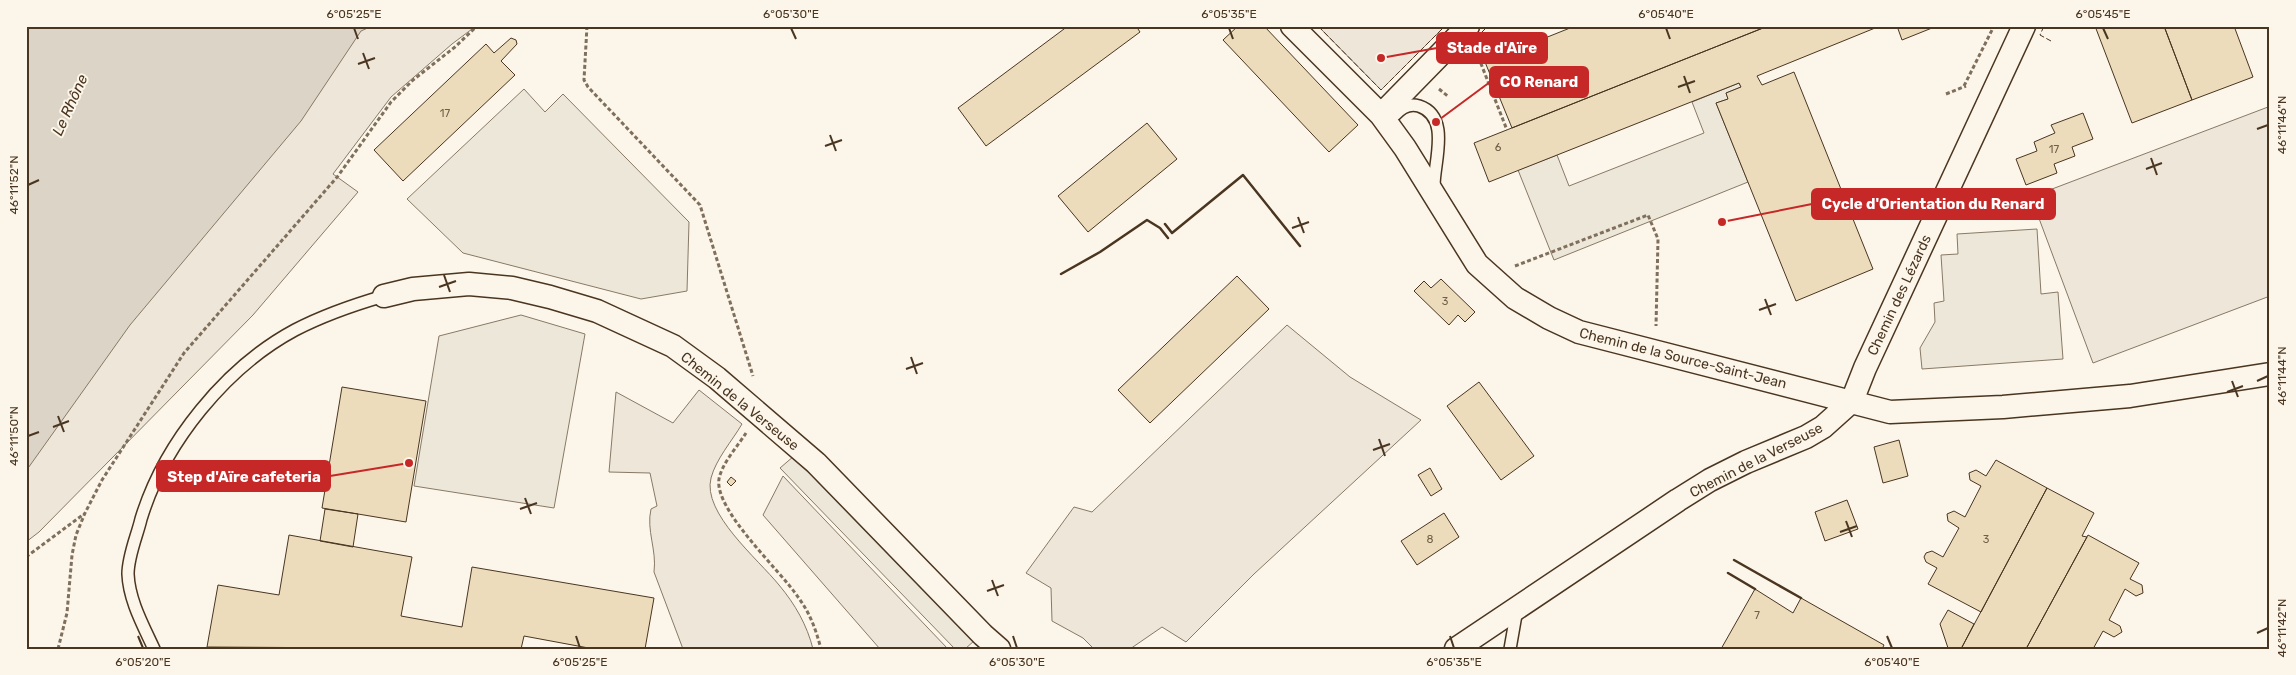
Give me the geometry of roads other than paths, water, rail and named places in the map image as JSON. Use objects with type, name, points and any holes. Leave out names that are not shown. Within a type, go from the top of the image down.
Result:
[{"type":"street","name":"Chemin de la Source-Saint-Jean","points":[[1292,26],[1385,120],[1477,264],[1515,298],[1549,318],[1579,332],[1852,401]]},
{"type":"street","points":[[1385,120],[1468,26]]},
{"type":"street","name":"Chemin des Lézards","points":[[1852,401],[1865,368],[2024,26]]},
{"type":"street","name":"Chemin de la Verseuse","points":[[384,296],[413,289],[469,284],[512,288],[606,314],[672,346],[740,397],[816,463],[983,635],[1000,649]]},
{"type":"street","points":[[1852,401],[1890,412],[2003,407],[2130,396],[2270,374]]},
{"type":"street","name":"Chemin de la Verseuse","points":[[1456,649],[1702,485],[1746,462],[1806,437],[1823,427],[1852,401]]},
{"type":"lane","points":[[1385,120],[1406,106],[1418,105],[1430,112],[1436,122],[1439,139],[1438,156],[1433,176],[1434,195]]},
{"type":"lane","name":"Chemin de la Verseuse","points":[[154,649],[136,610],[128,574],[145,507],[161,469],[177,443],[211,398],[249,361],[276,342],[336,310],[384,296]]},
{"type":"lane","points":[[1510,648],[1517,609]]},
{"type":"water","name":"Le Rhône","points":[[26,26],[372,26],[361,31],[301,121],[130,325],[26,471]]},
{"type":"place","name":"Stade d'Aïre","points":[[1381,58]]},
{"type":"place","name":"CO Renard","points":[[1436,122]]},
{"type":"place","name":"Cycle d'Orientation du Renard","points":[[1722,222]]},
{"type":"place","name":"Step d'Aïre cafeteria","points":[[409,463]]}]
